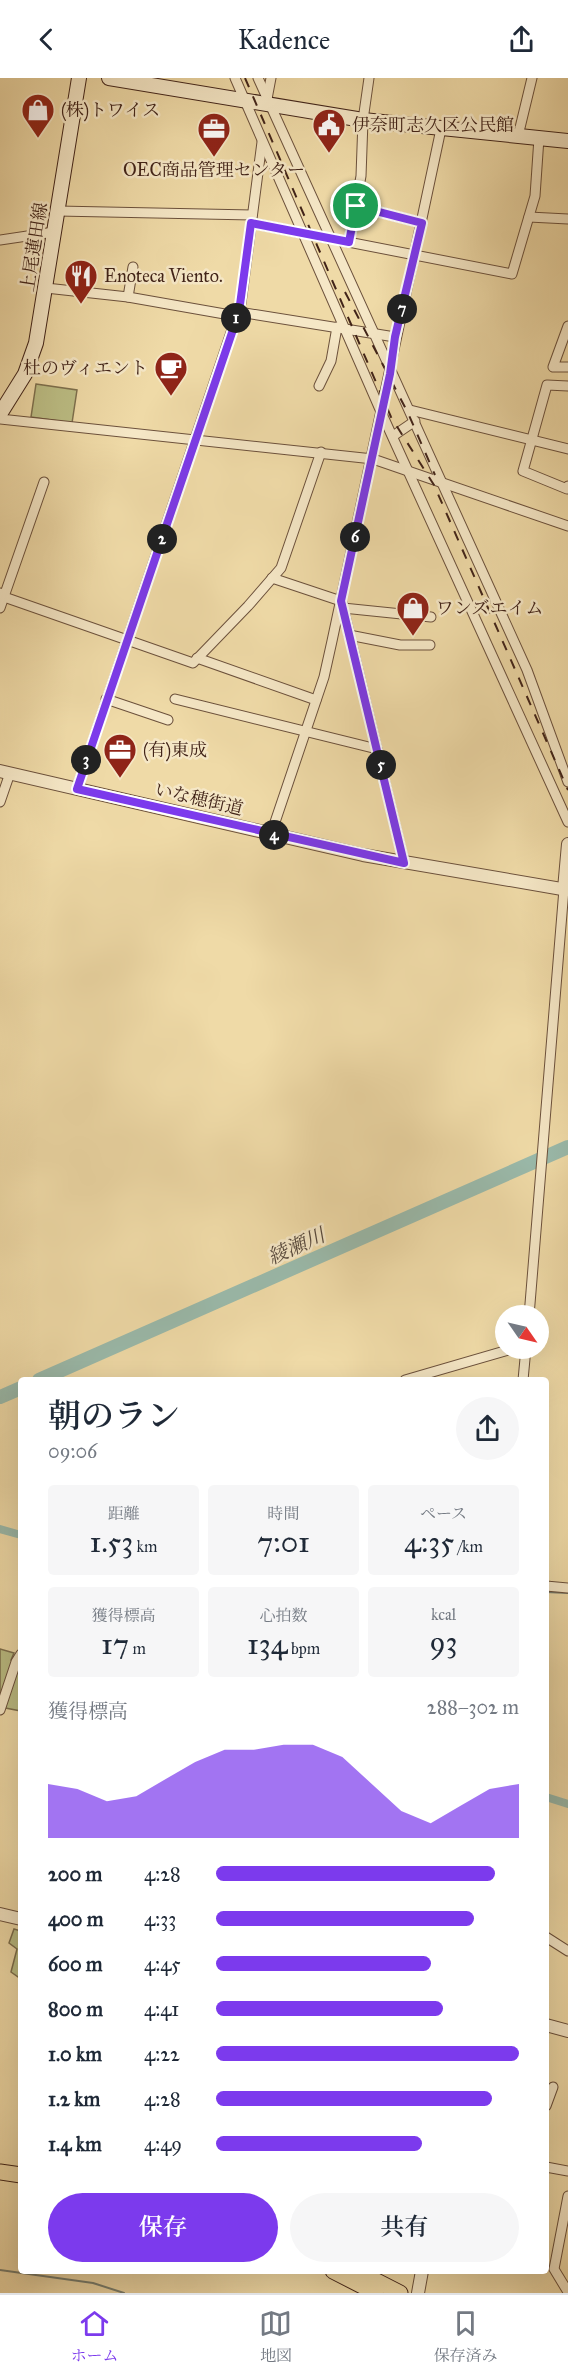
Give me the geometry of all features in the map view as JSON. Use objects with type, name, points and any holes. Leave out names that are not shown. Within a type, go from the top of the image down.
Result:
[{"type":"highway","points":[[0,2163],[18,2166]]},
{"type":"highway","points":[[0,2172],[18,2175]]},
{"type":"highway","points":[[339,2274],[376,2293]]},
{"type":"highway","points":[[363,2274],[399,2293]]},
{"type":"main road","name":"上尾蓮田線","points":[[0,414],[18,388],[30,363],[46,288],[79,78]]},
{"type":"main road","points":[[109,78],[172,83],[245,101],[268,102],[363,120],[568,141]]},
{"type":"street","points":[[235,78],[303,233],[340,327],[393,436],[568,822]]},
{"type":"street","points":[[258,78],[390,374],[410,410],[527,670],[568,782]]},
{"type":"street","points":[[268,102],[271,78]]},
{"type":"street","points":[[349,242],[362,176],[363,120],[369,78]]},
{"type":"street","points":[[518,136],[531,78]]},
{"type":"street","points":[[258,130],[277,122]]},
{"type":"street","points":[[272,834],[306,733],[342,604],[390,374],[395,337],[415,256],[441,129]]},
{"type":"street","points":[[58,211],[252,219],[303,233],[512,274],[535,196],[539,138]]},
{"type":"street","points":[[77,789],[238,314],[262,140]]},
{"type":"street","points":[[356,206],[422,223]]},
{"type":"street","points":[[529,217],[568,219]]},
{"type":"street","points":[[0,240],[54,232]]},
{"type":"street","points":[[128,297],[133,267]]},
{"type":"street","points":[[46,288],[128,297],[395,337]]},
{"type":"street","points":[[568,326],[553,367],[568,367]]},
{"type":"street","points":[[319,386],[331,361],[340,327]]},
{"type":"street","points":[[568,386],[547,385],[523,471],[526,475],[567,489],[568,486]]},
{"type":"street","points":[[410,410],[568,449]]},
{"type":"street","points":[[0,419],[372,459],[568,526]]},
{"type":"street","points":[[393,436],[415,421]]},
{"type":"street","points":[[2,595],[193,663],[280,567],[321,452]]},
{"type":"street","points":[[0,608],[2,595],[44,482]]},
{"type":"street","points":[[272,578],[342,604],[430,617]]},
{"type":"street","points":[[342,604],[404,863]]},
{"type":"street","points":[[350,635],[400,645],[430,645]]},
{"type":"street","points":[[198,658],[316,700]]},
{"type":"street","points":[[106,699],[168,720]]},
{"type":"street","points":[[175,699],[377,749]]},
{"type":"street","points":[[0,802],[5,772]]},
{"type":"street","name":"いな穂街道","points":[[5,772],[404,863],[566,889]]},
{"type":"street","points":[[530,1305],[568,844]]},
{"type":"street","points":[[415,1377],[495,1354]]},
{"type":"street","points":[[523,1377],[525,1359]]},
{"type":"street","points":[[549,1586],[568,1588]]},
{"type":"street","points":[[0,1710],[18,1659]]},
{"type":"street","points":[[0,1914],[18,1918]]},
{"type":"street","points":[[549,1939],[568,1951]]},
{"type":"street","points":[[549,2026],[568,2031]]},
{"type":"street","points":[[549,2098],[553,2087]]},
{"type":"street","points":[[549,2168],[568,2172]]},
{"type":"street","points":[[568,2196],[554,2270],[568,2292]]},
{"type":"street","points":[[418,2293],[422,2274]]},
{"type":"green space","points":[[36,384],[77,390],[72,423],[31,417]]},
{"type":"green space","points":[[0,1649],[14,1653],[11,1660],[18,1666],[18,1710],[0,1707]]},
{"type":"green space","points":[[14,1929],[18,1930],[18,1977],[11,1972],[17,1949],[9,1943]]},
{"type":"waterway","name":"綾瀬川","points":[[46,1377],[568,1147]]},
{"type":"waterway","name":"綾瀬川","points":[[0,1397],[18,1389]]},
{"type":"waterway","points":[[0,1529],[18,1534]]},
{"type":"waterway","points":[[549,1592],[568,1593]]},
{"type":"waterway","points":[[549,1798],[568,1804]]},
{"type":"waterway","points":[[0,2270],[18,2273]]},
{"type":"waterway","points":[[29,2274],[93,2283],[124,2293]]},
{"type":"railway","points":[[245,78],[391,417],[434,485],[568,790]]},
{"type":"railway","points":[[345,292],[408,413],[435,475]]},
{"type":"place","name":"(株)トワイス","points":[[38,139]]},
{"type":"place","name":"伊奈町志久区公民館","points":[[329,154]]},
{"type":"place","name":"OEC商品管理センター","points":[[214,158]]},
{"type":"place","name":"Enoteca Viento.","points":[[81,305]]},
{"type":"place","name":"杜のヴィエント","points":[[171,397]]},
{"type":"place","name":"ワンズエイム","points":[[413,637]]},
{"type":"place","name":"(有)東成","points":[[120,779]]},
{"type":"route","points":[[356,206],[422,223],[395,337],[390,374],[341,601],[404,863],[329,848],[77,789],[239,312],[251,223],[349,242],[356,206]]}]
